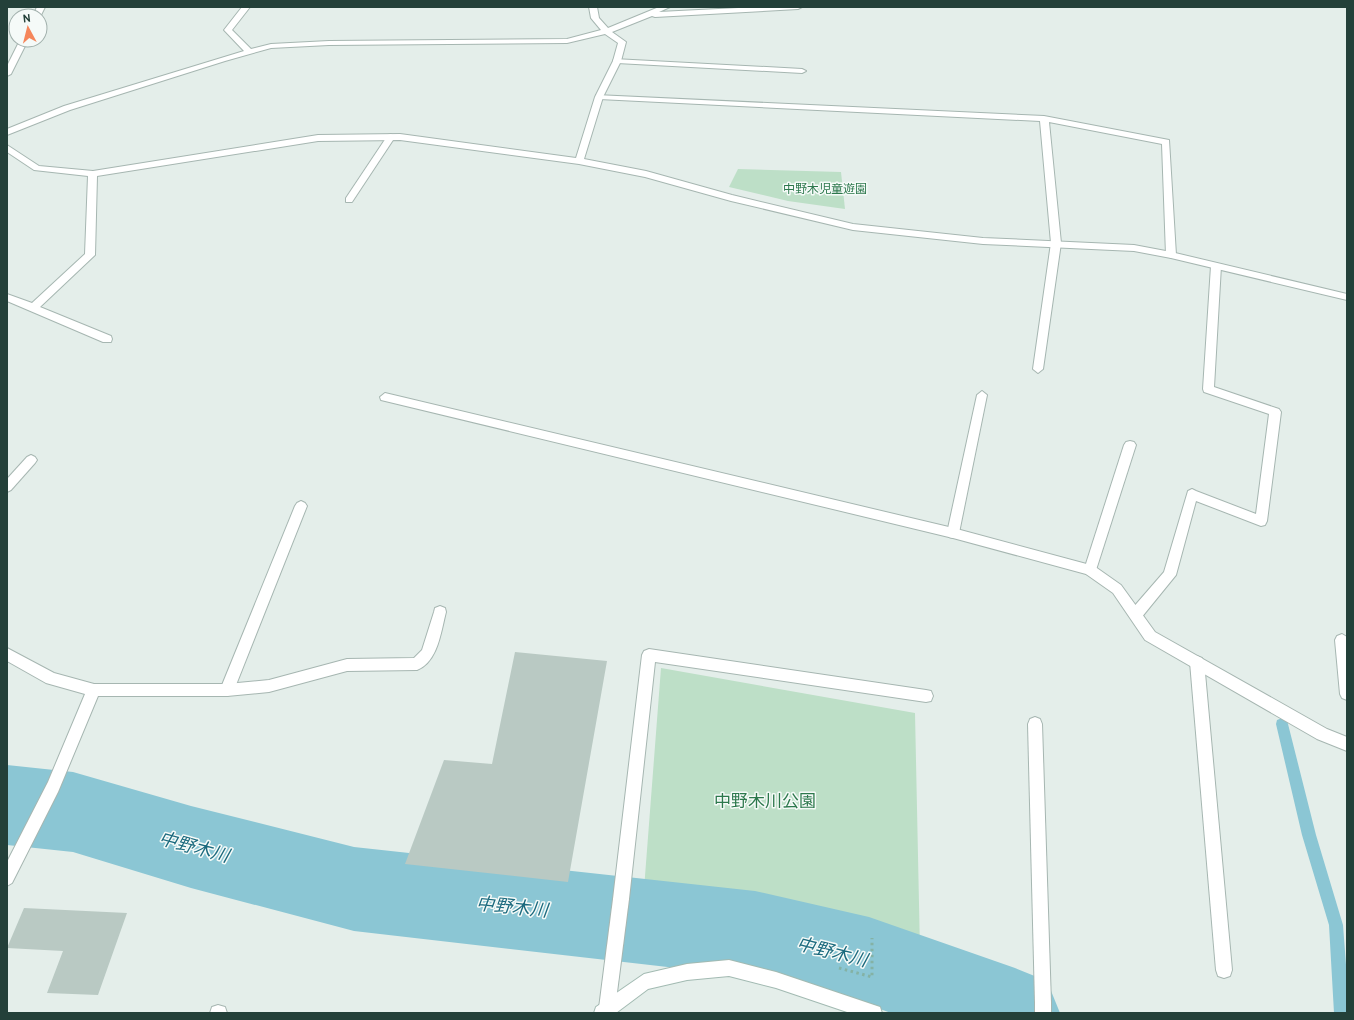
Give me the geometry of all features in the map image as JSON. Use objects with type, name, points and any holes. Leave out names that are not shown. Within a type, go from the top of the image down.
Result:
[{"type":"street","points":[[246,7],[228,30],[248,52]]},
{"type":"street","points":[[579,162],[599,96],[617,61],[622,42],[607,31],[594,17],[593,7]]},
{"type":"street","points":[[7,132],[67,108],[271,46],[329,43],[567,41],[607,31],[666,7]]},
{"type":"street","points":[[645,16],[798,7]]},
{"type":"street","points":[[7,74],[20,48]]},
{"type":"street","points":[[617,61],[802,71]]},
{"type":"street","points":[[599,96],[1044,120],[1166,142],[1171,255]]},
{"type":"street","points":[[1038,369],[1056,243],[1044,120]]},
{"type":"street","points":[[349,200],[391,137]]},
{"type":"street","points":[[7,148],[37,168],[93,174],[318,138],[391,137],[490,148],[646,174],[731,198],[853,226],[983,241],[1056,243],[1134,248],[1171,255],[1347,297]]},
{"type":"street","points":[[33,308],[90,255],[93,174]]},
{"type":"street","points":[[1136,614],[1170,575],[1192,494],[1261,521],[1275,412],[1208,389],[1216,266]]},
{"type":"street","points":[[7,297],[107,339]]},
{"type":"street","points":[[953,533],[982,395]]},
{"type":"street","points":[[385,397],[953,533],[1090,570],[1117,589],[1150,636],[1322,734],[1347,744]]},
{"type":"street","points":[[1090,570],[1130,445]]},
{"type":"street","points":[[7,488],[31,460]]},
{"type":"street","points":[[228,690],[301,506]]},
{"type":"street","points":[[7,654],[51,679],[94,690],[228,690],[269,686],[347,665],[417,664],[428,653],[440,612]]},
{"type":"street","points":[[1342,640],[1347,694]]},
{"type":"street","points":[[605,1010],[621,899],[649,655],[926,696]]},
{"type":"street","points":[[1197,662],[1224,970]]},
{"type":"street","points":[[7,878],[53,787],[94,690]]},
{"type":"street","points":[[1035,724],[1043,1008]]},
{"type":"street","points":[[605,1010],[644,982],[687,972],[729,968],[776,980],[874,1013]]},
{"type":"path","points":[[840,968],[872,977],[872,938]]},
{"type":"green space","name":"中野木児童遊園","points":[[738,169],[841,172],[845,209],[788,201],[729,187]]},
{"type":"green space","name":"中野木川公園","points":[[661,668],[915,713],[920,951],[801,918],[643,902]]},
{"type":"building","points":[[515,652],[607,661],[568,882],[405,864],[444,760],[492,764]]},
{"type":"building","points":[[24,908],[127,913],[98,995],[47,993],[63,951],[7,948]]},
{"type":"waterway","points":[[1282,724],[1309,835],[1336,925],[1342,1013]]},
{"type":"waterway","name":"中野木川","points":[[7,805],[73,812],[191,847],[354,889],[755,934],[869,961],[1015,1013]]}]
